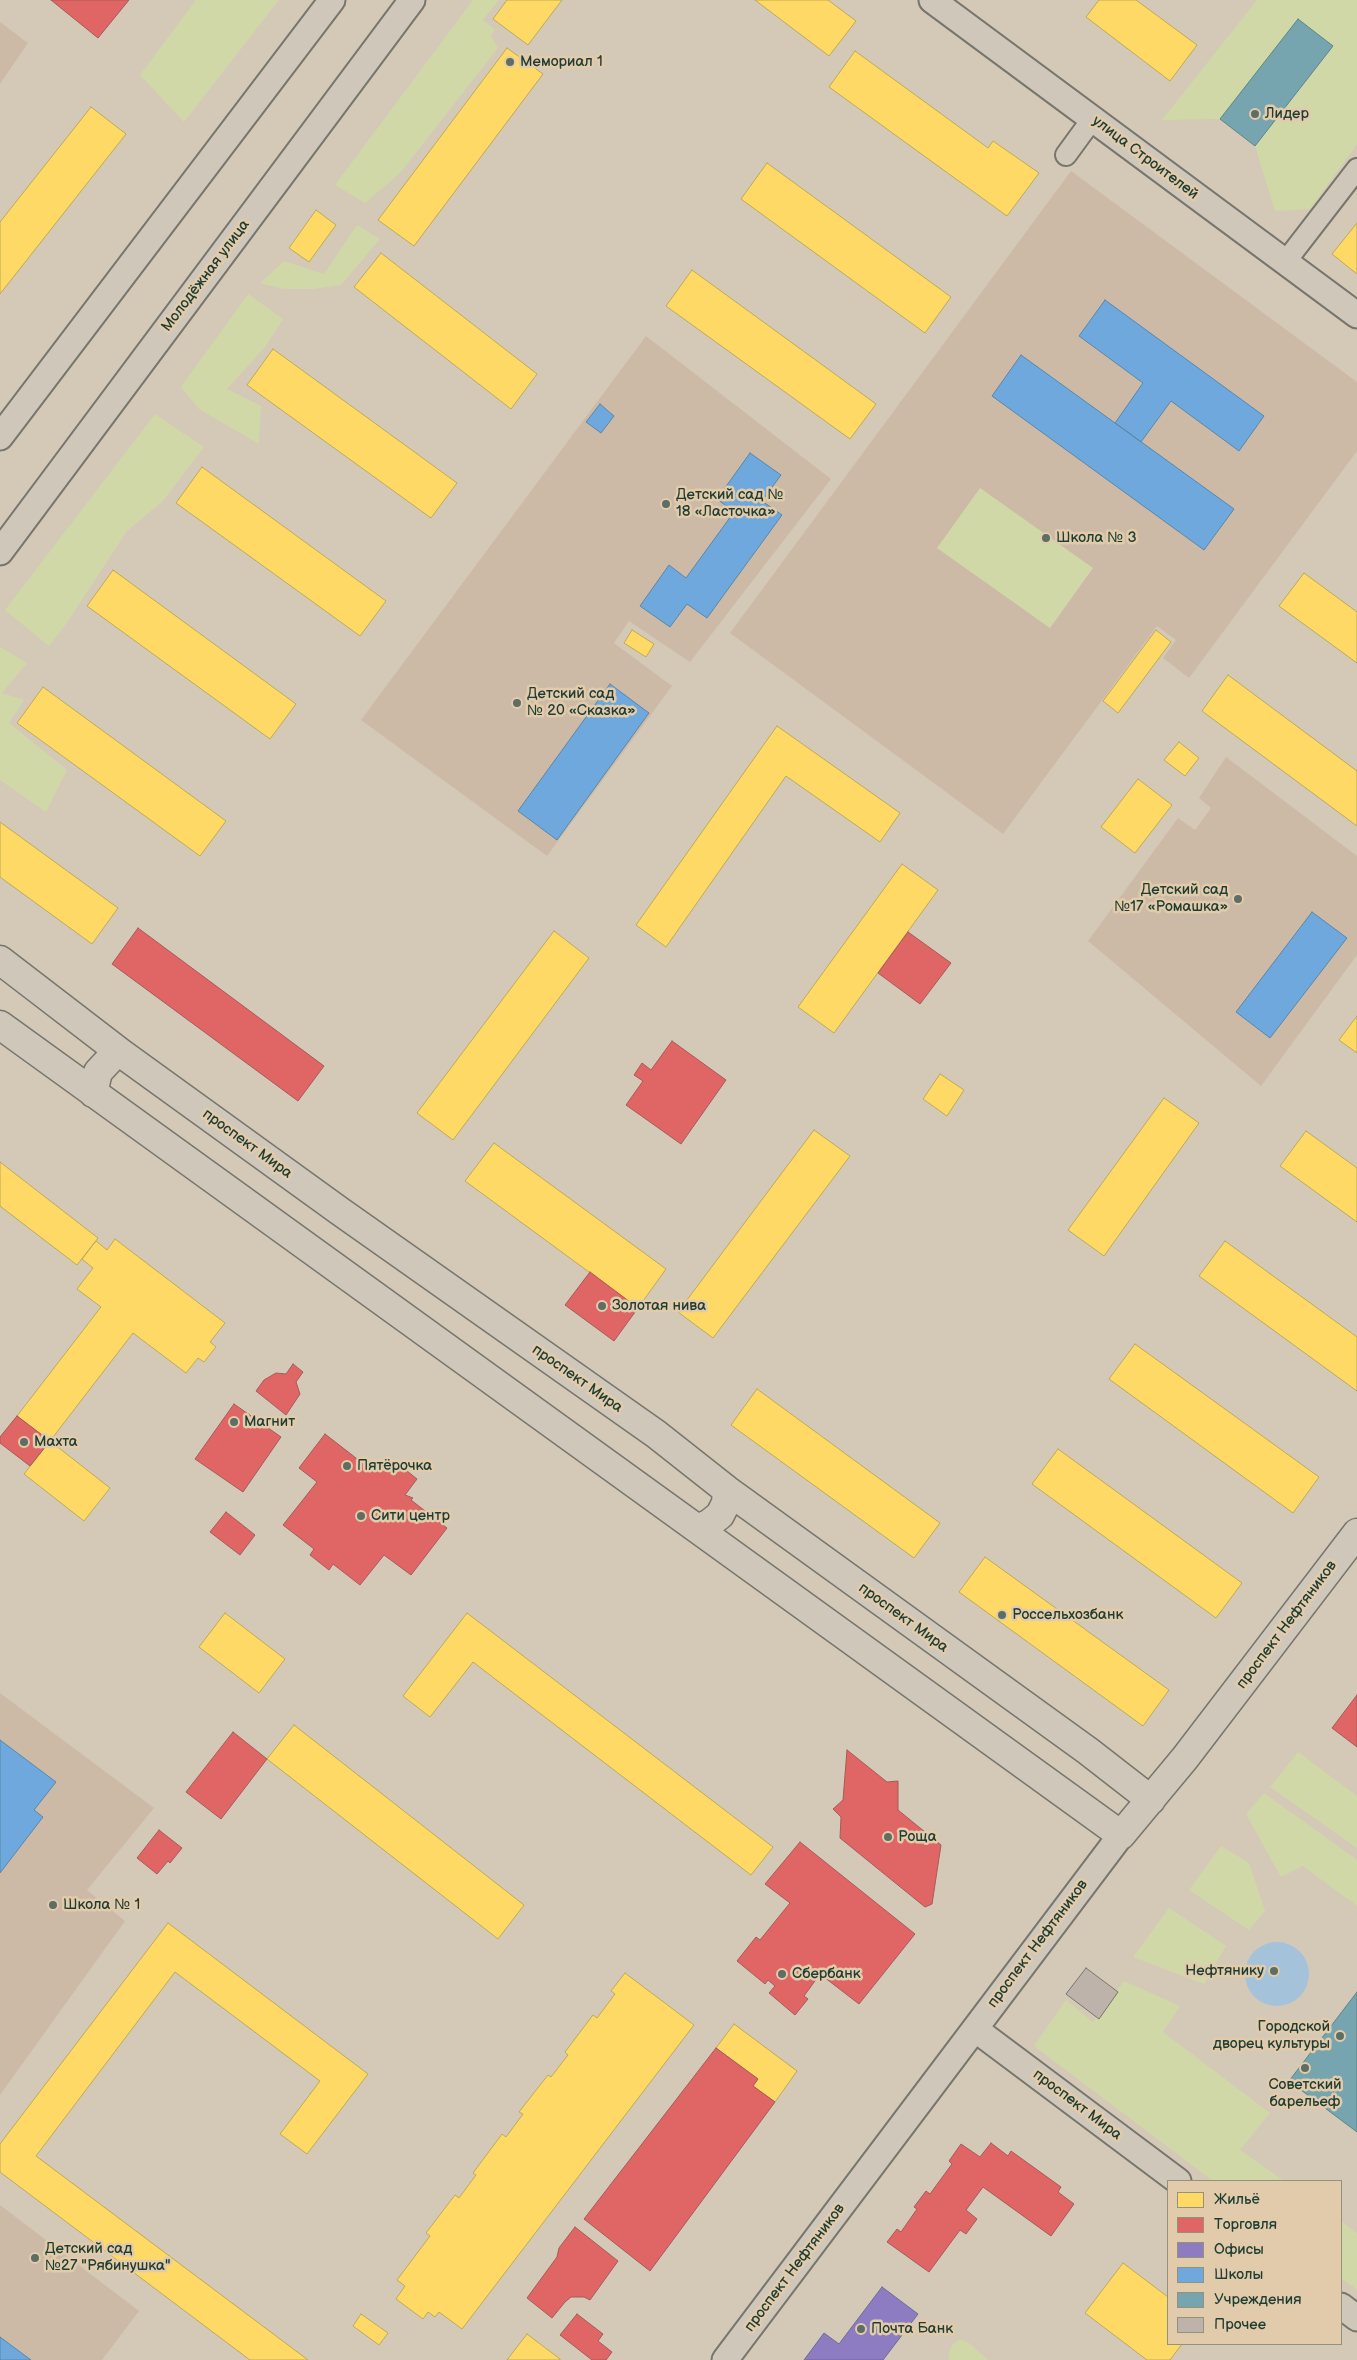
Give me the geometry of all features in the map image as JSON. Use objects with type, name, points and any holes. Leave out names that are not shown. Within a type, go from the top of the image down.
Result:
[{"type":"main road","name":"проспект Мира","points":[[0,960],[121,1053],[341,1212],[656,1434],[727,1490],[1088,1751],[1152,1800]]},
{"type":"main road","points":[[0,1025],[1121,1835]]},
{"type":"main road","points":[[93,1093],[98,1072],[112,1057],[121,1053]]},
{"type":"main road","points":[[698,1529],[720,1515],[726,1503],[727,1490]]},
{"type":"main road","name":"проспект Нефтяников","points":[[1121,1835],[1152,1800],[1299,1612],[1357,1533]]},
{"type":"street","points":[[0,438],[332,0]]},
{"type":"street","name":"Молодёжная улица","points":[[0,552],[412,0]]},
{"type":"street","name":"улица Строителей","points":[[932,0],[1286,261],[1357,316]]},
{"type":"street","points":[[1066,155],[1093,118]]},
{"type":"street","points":[[1286,261],[1357,169]]},
{"type":"street","name":"проспект Нефтяников","points":[[726,2360],[1121,1835]]},
{"type":"street","name":"проспект Мира","points":[[975,2029],[1177,2180]]},
{"type":"street","points":[[1342,2307],[1357,2318]]},
{"type":"shaded area","points":[[0,22],[28,43],[0,84]]},
{"type":"shaded area","name":"Школа № 3","points":[[1071,171],[1357,382],[1357,451],[1189,678],[1163,658],[1176,640],[1157,626],[1003,834],[730,633]]},
{"type":"shaded area","points":[[646,336],[831,479],[690,662],[629,621],[614,643],[672,686],[547,856],[361,720]]},
{"type":"shaded area","name":"Детский сад №17 «Ромашка»","points":[[1226,757],[1357,856],[1357,955],[1261,1086],[1088,941],[1178,818],[1195,830],[1211,808],[1199,798]]},
{"type":"shaded area","name":"Школа № 1","points":[[0,1693],[154,1808],[87,1890],[125,1921],[0,2095]]},
{"type":"shaded area","name":"Детский сад №27 \"Рябинушка\"","points":[[0,2205],[139,2311],[102,2360],[0,2360]]},
{"type":"green space","points":[[196,0],[279,0],[184,122],[140,75]]},
{"type":"green space","points":[[473,0],[499,0],[483,20],[495,30],[491,36],[498,48],[400,173],[365,203],[335,185]]},
{"type":"green space","points":[[1257,0],[1357,0],[1357,144],[1310,209],[1275,211],[1255,146],[1333,47],[1220,119],[1162,120]]},
{"type":"green space","points":[[357,225],[380,239],[341,285],[314,289],[283,289],[260,283],[284,261],[324,274]]},
{"type":"green space","points":[[248,294],[283,319],[266,346],[227,389],[261,406],[259,444],[199,409],[181,387]]},
{"type":"green space","points":[[155,414],[204,447],[163,501],[127,531],[66,624],[49,646],[5,610]]},
{"type":"green space","points":[[980,488],[1093,568],[1050,628],[937,548]]},
{"type":"green space","points":[[0,647],[27,663],[2,693],[24,700],[9,723],[67,770],[46,812],[0,780]]},
{"type":"green space","points":[[1298,1752],[1357,1796],[1357,1848],[1270,1787]]},
{"type":"green space","points":[[1264,1793],[1357,1860],[1357,1906],[1303,1866],[1281,1877],[1246,1814]]},
{"type":"green space","points":[[1221,1846],[1249,1863],[1265,1911],[1249,1930],[1189,1890]]},
{"type":"green space","points":[[1169,1908],[1226,1946],[1204,1984],[1133,1957]]},
{"type":"green space","points":[[1124,1981],[1180,2006],[1163,2032],[1270,2113],[1240,2150],[1283,2180],[1212,2180],[1034,2046],[1066,2000],[1093,2022]]},
{"type":"green space","points":[[1342,2222],[1357,2233],[1357,2290],[1342,2279]]},
{"type":"green space","points":[[960,2339],[969,2343],[988,2360],[949,2360],[948,2355],[952,2345]]},
{"type":"water","points":[[1277,1942],[1295,1948],[1303,1956],[1309,1974],[1303,1992],[1295,2000],[1277,2006],[1259,2000],[1251,1992],[1245,1974],[1251,1956],[1259,1948]]},
{"type":"building: Жильё","points":[[507,0],[562,0],[528,45],[493,19]]},
{"type":"building: Жильё","points":[[755,0],[828,0],[856,21],[829,56]]},
{"type":"building: Жильё","points":[[1099,0],[1136,0],[1197,45],[1170,81],[1086,17]]},
{"type":"building: Жильё","points":[[507,48],[543,74],[414,246],[378,220]]},
{"type":"building: Жильё","points":[[855,51],[988,148],[993,141],[1039,173],[1007,216],[829,87]]},
{"type":"building: Жильё","points":[[91,107],[126,134],[0,294],[0,222]]},
{"type":"building: Жильё","points":[[767,163],[951,297],[925,333],[741,199]]},
{"type":"building: Жильё","points":[[316,210],[336,225],[309,262],[289,248]]},
{"type":"building: Жильё","points":[[1357,223],[1357,274],[1332,254]]},
{"type":"building: Жильё","points":[[381,253],[537,374],[511,409],[354,287]]},
{"type":"building: Жильё","points":[[692,270],[876,404],[850,439],[666,306]]},
{"type":"building: Жильё","points":[[273,349],[457,483],[431,518],[247,385]]},
{"type":"building: Жильё","points":[[202,467],[386,601],[360,636],[176,503]]},
{"type":"building: Жильё","points":[[113,570],[296,704],[270,739],[87,606]]},
{"type":"building: Жильё","points":[[1304,573],[1357,612],[1357,663],[1279,606]]},
{"type":"building: Жильё","points":[[632,630],[654,644],[646,657],[624,643]]},
{"type":"building: Жильё","points":[[1156,630],[1171,642],[1118,713],[1103,701]]},
{"type":"building: Жильё","points":[[1228,675],[1357,771],[1357,826],[1202,711]]},
{"type":"building: Жильё","points":[[43,687],[226,821],[200,856],[17,723]]},
{"type":"building: Жильё","points":[[777,726],[900,813],[880,842],[786,776],[666,947],[636,925]]},
{"type":"building: Жильё","points":[[1179,742],[1199,758],[1185,776],[1164,760]]},
{"type":"building: Жильё","points":[[1138,779],[1172,805],[1135,853],[1101,827]]},
{"type":"building: Жильё","points":[[0,822],[118,908],[92,944],[0,877]]},
{"type":"building: Жильё","points":[[902,864],[938,890],[834,1033],[798,1007]]},
{"type":"building: Жильё","points":[[554,931],[589,958],[453,1140],[417,1113]]},
{"type":"building: Жильё","points":[[1357,1016],[1357,1053],[1339,1040]]},
{"type":"building: Жильё","points":[[940,1074],[964,1090],[947,1116],[923,1099]]},
{"type":"building: Жильё","points":[[1164,1098],[1199,1123],[1104,1256],[1068,1230]]},
{"type":"building: Жильё","points":[[814,1130],[850,1156],[713,1338],[678,1312]]},
{"type":"building: Жильё","points":[[1306,1131],[1357,1168],[1357,1222],[1280,1166]]},
{"type":"building: Жильё","points":[[494,1143],[666,1269],[638,1308],[465,1181]]},
{"type":"building: Жильё","points":[[0,1162],[98,1238],[77,1265],[0,1206]]},
{"type":"building: Жильё","points":[[115,1239],[225,1323],[210,1342],[216,1347],[204,1362],[198,1358],[186,1373],[133,1333],[50,1441],[17,1416],[101,1307],[77,1289],[93,1268],[82,1259],[96,1241],[107,1250]]},
{"type":"building: Жильё","points":[[1225,1241],[1357,1337],[1357,1391],[1199,1276]]},
{"type":"building: Жильё","points":[[1135,1344],[1319,1477],[1293,1513],[1109,1379]]},
{"type":"building: Жильё","points":[[757,1389],[940,1523],[914,1558],[731,1425]]},
{"type":"building: Жильё","points":[[50,1441],[110,1488],[84,1521],[24,1474]]},
{"type":"building: Жильё","points":[[1058,1449],[1242,1583],[1216,1618],[1032,1484]]},
{"type":"building: Жильё","points":[[985,1557],[1169,1690],[1143,1726],[959,1592]]},
{"type":"building: Жильё","points":[[225,1613],[285,1659],[259,1693],[199,1647]]},
{"type":"building: Жильё","points":[[467,1613],[773,1847],[751,1875],[473,1662],[430,1717],[403,1696]]},
{"type":"building: Жильё","points":[[294,1725],[524,1905],[498,1939],[267,1759]]},
{"type":"building: Жильё","points":[[168,1923],[368,2074],[307,2154],[280,2134],[320,2081],[175,1972],[36,2156],[308,2360],[250,2360],[0,2172],[0,2144]]},
{"type":"building: Жильё","points":[[625,1973],[694,2025],[462,2329],[439,2312],[435,2317],[428,2312],[423,2319],[396,2299],[405,2286],[397,2280],[430,2236],[426,2233],[455,2195],[459,2198],[476,2175],[473,2173],[502,2134],[506,2137],[523,2114],[519,2112],[548,2075],[551,2077],[568,2055],[565,2052],[593,2015],[597,2018],[615,1994],[611,1991]]},
{"type":"building: Жильё","points":[[734,2024],[797,2071],[775,2102],[753,2086],[758,2079],[716,2048]]},
{"type":"building: Жильё","points":[[1123,2263],[1167,2296],[1167,2345],[1181,2345],[1170,2360],[1147,2360],[1085,2313]]},
{"type":"building: Жильё","points":[[361,2314],[388,2333],[379,2345],[353,2326]]},
{"type":"building: Жильё","points":[[527,2334],[560,2359],[560,2360],[507,2360]]},
{"type":"building: Торговля","points":[[51,0],[129,0],[98,38]]},
{"type":"building: Торговля","points":[[138,928],[324,1066],[298,1101],[112,964]]},
{"type":"building: Торговля","points":[[908,932],[951,963],[920,1004],[878,973]]},
{"type":"building: Торговля","points":[[672,1041],[726,1080],[681,1144],[626,1105],[643,1081],[634,1075],[642,1063],[651,1070]]},
{"type":"building: Торговля","name":"Золотая нива","points":[[590,1272],[638,1308],[614,1341],[565,1305]]},
{"type":"building: Торговля","points":[[293,1364],[303,1372],[296,1382],[300,1394],[286,1415],[256,1391],[264,1380],[276,1373],[286,1374]]},
{"type":"building: Торговля","points":[[234,1404],[281,1437],[243,1492],[195,1459]]},
{"type":"building: Торговля","name":"Махта","points":[[17,1416],[50,1441],[30,1466],[0,1443],[0,1437]]},
{"type":"building: Торговля","name":"Сити центр","points":[[325,1434],[374,1472],[383,1460],[398,1472],[402,1467],[417,1479],[405,1495],[413,1498],[411,1500],[447,1528],[411,1575],[384,1555],[360,1585],[333,1564],[329,1570],[310,1555],[314,1549],[283,1525],[317,1482],[299,1468]]},
{"type":"building: Торговля","points":[[226,1512],[255,1535],[240,1555],[210,1532]]},
{"type":"building: Торговля","points":[[1357,1695],[1357,1747],[1332,1728]]},
{"type":"building: Торговля","points":[[233,1732],[267,1759],[221,1819],[186,1792]]},
{"type":"building: Торговля","points":[[847,1750],[887,1782],[898,1781],[898,1810],[941,1845],[932,1904],[925,1907],[840,1838],[841,1817],[833,1809],[843,1800]]},
{"type":"building: Торговля","points":[[159,1830],[182,1848],[170,1863],[168,1861],[157,1874],[137,1858]]},
{"type":"building: Торговля","points":[[800,1842],[915,1934],[859,2004],[820,1974],[804,1996],[808,1999],[795,2015],[769,1993],[775,1986],[768,1980],[765,1984],[737,1961],[756,1937],[760,1940],[790,1903],[765,1884]]},
{"type":"building: Торговля","points":[[716,2048],[758,2079],[753,2086],[775,2102],[650,2271],[584,2219]]},
{"type":"building: Торговля","points":[[991,2143],[1008,2156],[1011,2151],[1061,2187],[1058,2192],[1074,2204],[1051,2236],[983,2187],[966,2210],[977,2219],[966,2234],[960,2230],[929,2272],[887,2242],[897,2229],[901,2232],[917,2209],[914,2207],[926,2191],[930,2194],[952,2164],[949,2161],[961,2144],[980,2157]]},
{"type":"building: Торговля","points":[[575,2227],[618,2261],[590,2300],[584,2297],[571,2297],[552,2318],[527,2298],[557,2257],[559,2248]]},
{"type":"building: Торговля","points":[[577,2314],[603,2334],[598,2341],[612,2352],[606,2360],[592,2360],[560,2335]]},
{"type":"building: Офисы","points":[[882,2287],[918,2314],[883,2360],[804,2360],[824,2333],[839,2344]]},
{"type":"building: Школы","points":[[1105,300],[1264,416],[1239,451],[1171,401],[1141,442],[1115,423],[1143,383],[1079,336]]},
{"type":"building: Школы","points":[[1021,355],[1234,509],[1204,550],[992,396]]},
{"type":"building: Школы","points":[[600,404],[614,416],[601,433],[586,422]]},
{"type":"building: Школы","points":[[750,453],[781,475],[762,501],[782,515],[707,618],[687,604],[670,627],[640,606],[669,565],[686,578],[734,512],[717,499]]},
{"type":"building: Школы","points":[[610,684],[649,713],[557,840],[518,811]]},
{"type":"building: Школы","points":[[1312,912],[1347,938],[1270,1038],[1236,1012]]},
{"type":"building: Школы","points":[[0,1740],[56,1782],[34,1810],[43,1817],[0,1873]]},
{"type":"building: Школы","points":[[0,2337],[31,2360],[0,2360]]},
{"type":"building: Учреждения","points":[[1298,19],[1333,46],[1255,146],[1220,119]]},
{"type":"building: Учреждения","name":"Городской дворец культуры","points":[[1357,1992],[1357,2132],[1289,2081]]},
{"type":"building: Прочее","points":[[1086,1968],[1118,1992],[1099,2019],[1066,1994]]},
{"type":"place","name":"Мемориал 1","points":[[510,62]]},
{"type":"place","name":"Лидер","points":[[1255,114]]},
{"type":"place","name":"Детский сад № 18 «Ласточка»","points":[[666,504]]},
{"type":"place","name":"Школа № 3","points":[[1046,538]]},
{"type":"place","name":"Детский сад № 20 «Сказка»","points":[[517,703]]},
{"type":"place","name":"Детский сад №17 «Ромашка»","points":[[1238,899]]},
{"type":"place","name":"Золотая нива","points":[[602,1306]]},
{"type":"place","name":"Магнит","points":[[234,1422]]},
{"type":"place","name":"Махта","points":[[24,1442]]},
{"type":"place","name":"Пятёрочка","points":[[347,1466]]},
{"type":"place","name":"Сити центр","points":[[361,1516]]},
{"type":"place","name":"Россельхозбанк","points":[[1002,1615]]},
{"type":"place","name":"Роща","points":[[888,1837]]},
{"type":"place","name":"Школа № 1","points":[[53,1905]]},
{"type":"place","name":"Нефтянику","points":[[1274,1971]]},
{"type":"place","name":"Сбербанк","points":[[782,1974]]},
{"type":"place","name":"Городской дворец культуры","points":[[1340,2036]]},
{"type":"place","name":"Советский барельеф","points":[[1305,2068]]},
{"type":"place","name":"Детский сад №27 \"Рябинушка\"","points":[[35,2258]]},
{"type":"place","name":"Почта Банк","points":[[861,2329]]}]
